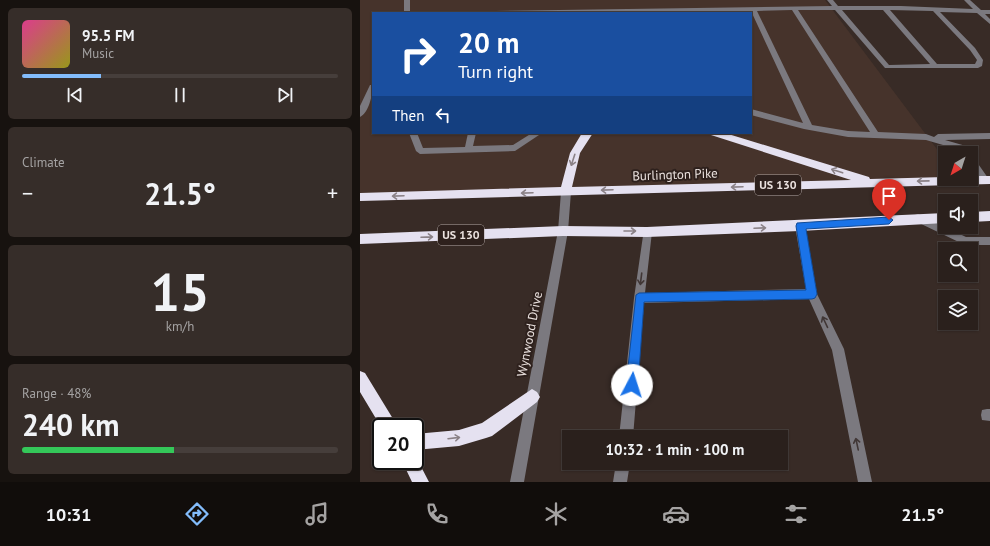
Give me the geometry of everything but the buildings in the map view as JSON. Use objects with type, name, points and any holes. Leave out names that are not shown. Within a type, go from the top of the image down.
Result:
[{"type":"highway","points":[[566,192],[574,156],[581,139],[587,134]]},
{"type":"highway","points":[[717,134],[874,182]]},
{"type":"highway","name":"Burlington Pike","points":[[360,197],[988,180]]},
{"type":"highway","points":[[978,217],[990,216]]},
{"type":"highway","name":"US 130","points":[[360,240],[563,231],[647,232],[800,226],[938,218]]},
{"type":"highway","points":[[360,378],[384,418]]},
{"type":"highway","points":[[424,441],[459,438],[486,430],[532,397]]},
{"type":"highway","points":[[415,470],[421,482]]},
{"type":"street","points":[[407,0],[407,12]]},
{"type":"street","points":[[830,0],[887,67],[978,66],[980,60],[973,49],[935,10]]},
{"type":"street","points":[[967,0],[990,22]]},
{"type":"street","points":[[794,8],[876,135]]},
{"type":"street","points":[[547,12],[664,12],[794,8],[885,8],[990,12]]},
{"type":"street","points":[[885,8],[936,67]]},
{"type":"street","points":[[753,9],[809,127]]},
{"type":"street","points":[[360,114],[372,89]]},
{"type":"street","points":[[752,112],[809,127],[848,134],[926,137],[990,136]]},
{"type":"street","points":[[412,134],[420,151],[515,148],[536,134]]},
{"type":"street","points":[[468,150],[472,134]]},
{"type":"street","points":[[926,137],[956,146]]},
{"type":"street","points":[[978,168],[988,180]]},
{"type":"street","name":"Wynwood Drive","points":[[517,482],[563,231],[566,192]]},
{"type":"street","points":[[918,218],[966,241],[990,241]]},
{"type":"street","points":[[800,226],[812,294],[838,349],[865,482]]},
{"type":"street","points":[[627,430],[639,298],[647,232]]},
{"type":"street","points":[[639,298],[812,294]]},
{"type":"street","points":[[620,482],[622,470]]},
{"type":"shaded area","points":[[360,0],[825,0],[938,151],[938,179],[360,197]]},
{"type":"route","points":[[632,385],[639,298],[812,294],[800,226],[889,220]]}]
